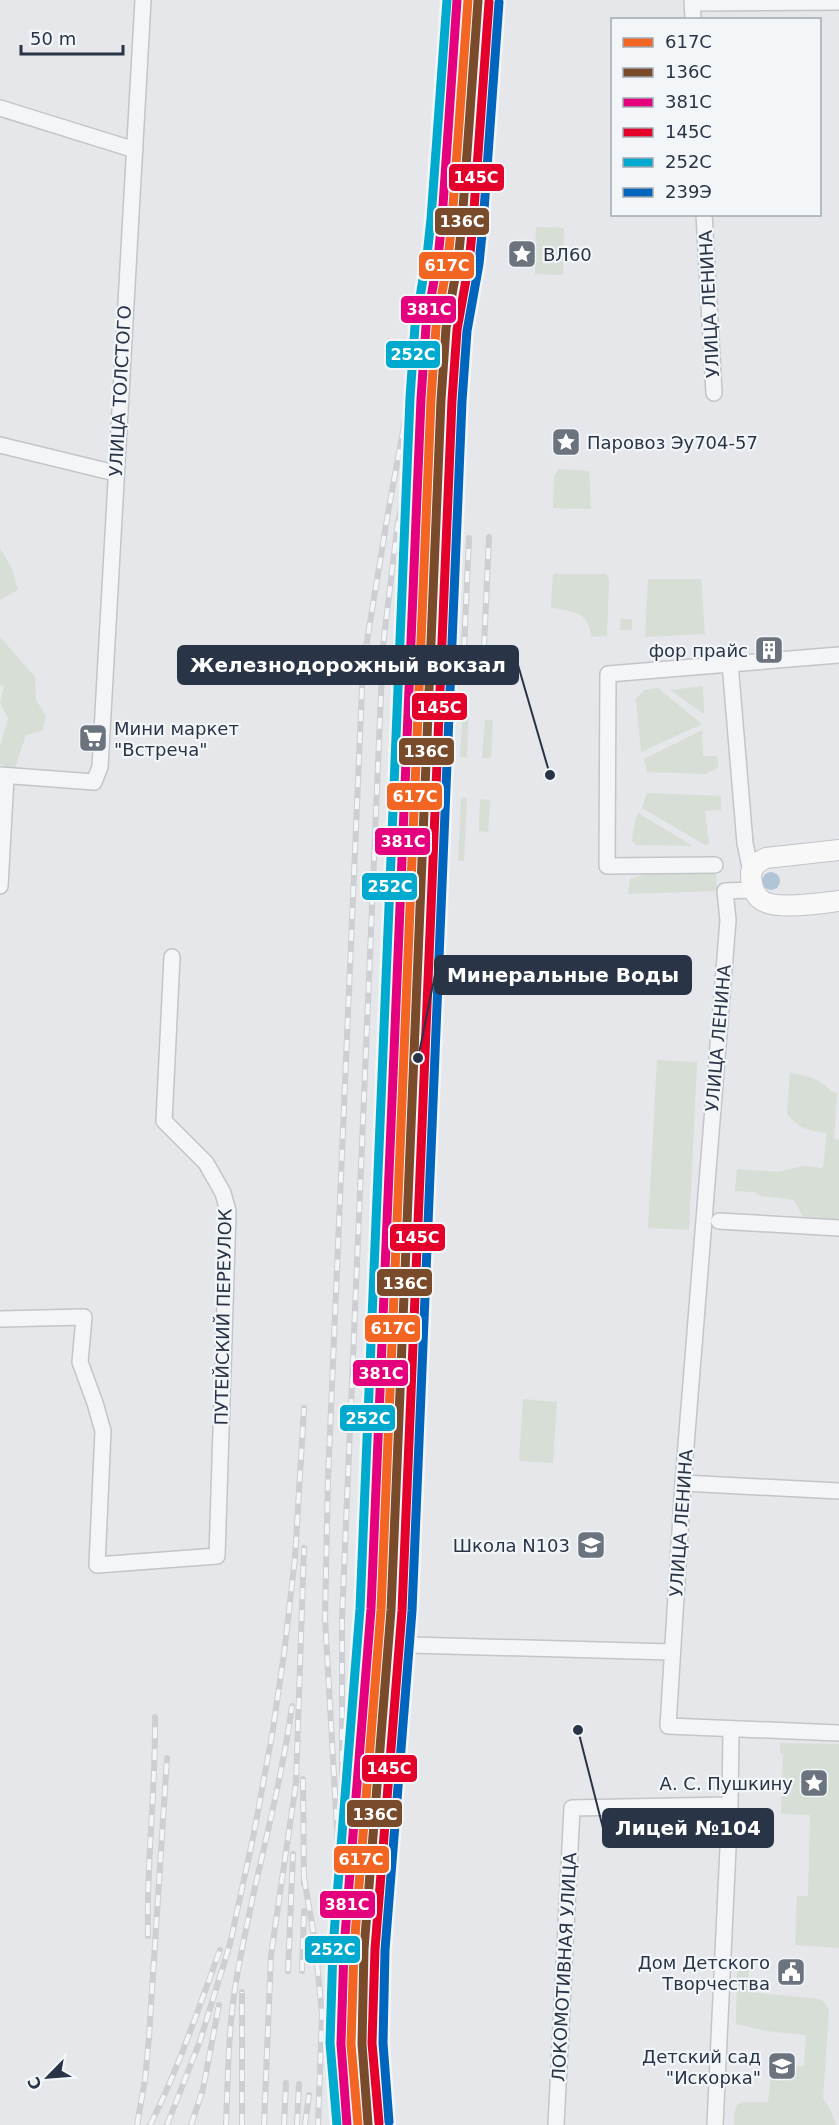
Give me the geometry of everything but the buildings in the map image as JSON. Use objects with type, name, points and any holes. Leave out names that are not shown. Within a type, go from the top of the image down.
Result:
[{"type":"main road","points":[[839,850],[766,858],[757,863],[753,881],[774,906],[839,901]]},
{"type":"street","name":"УЛИЦА ТОЛСТОГО","points":[[3,776],[94,782],[100,767],[143,0]]},
{"type":"street","points":[[693,18],[692,2],[839,2]]},
{"type":"street","points":[[0,108],[135,150]]},
{"type":"street","name":"УЛИЦА ЛЕНИНА","points":[[704,216],[714,393]]},
{"type":"street","points":[[0,445],[115,473]]},
{"type":"street","points":[[715,865],[606,866],[608,674],[839,655]]},
{"type":"street","points":[[730,663],[753,881]]},
{"type":"street","points":[[0,886],[3,776]]},
{"type":"street","name":"УЛИЦА ЛЕНИНА","points":[[731,1730],[668,1726],[683,1483],[728,920],[725,891],[753,881]]},
{"type":"street","name":"ПУТЕЙСКИЙ ПЕРЕУЛОК","points":[[0,1319],[84,1317],[80,1362],[103,1431],[97,1565],[217,1556],[228,1210],[223,1193],[206,1163],[164,1121],[172,957]]},
{"type":"street","points":[[719,1221],[839,1228]]},
{"type":"street","points":[[683,1483],[839,1491]]},
{"type":"street","points":[[410,1645],[672,1652]]},
{"type":"street","points":[[715,2125],[730,1805],[731,1730],[839,1733]]},
{"type":"street","name":"ЛОКОМОТИВНАЯ УЛИЦА","points":[[556,2125],[572,1808],[730,1805]]},
{"type":"shaded area","points":[[536,227],[564,228],[563,275],[535,274]]},
{"type":"shaded area","points":[[559,469],[589,471],[591,509],[553,508],[554,476]]},
{"type":"shaded area","points":[[0,548],[12,569],[18,590],[0,600]]},
{"type":"shaded area","points":[[553,574],[606,574],[609,579],[607,636],[591,637],[590,628],[583,617],[551,607]]},
{"type":"shaded area","points":[[648,579],[701,579],[705,634],[645,637]]},
{"type":"shaded area","points":[[621,619],[632,619],[632,630],[620,630]]},
{"type":"shaded area","points":[[0,637],[35,677],[36,700],[46,716],[42,731],[26,735],[14,771],[0,764],[0,746],[8,719],[0,702],[4,686],[0,685]]},
{"type":"shaded area","points":[[703,686],[704,714],[670,690]]},
{"type":"shaded area","points":[[658,688],[702,724],[641,752],[636,699],[644,690]]},
{"type":"shaded area","points":[[463,707],[469,707],[467,757],[460,757]]},
{"type":"shaded area","points":[[485,720],[493,720],[491,758],[482,758]]},
{"type":"shaded area","points":[[702,730],[703,756],[717,756],[718,768],[705,774],[647,772],[644,759]]},
{"type":"shaded area","points":[[647,793],[721,796],[721,810],[705,811],[709,844],[705,845],[642,808]]},
{"type":"shaded area","points":[[461,798],[467,798],[464,861],[458,861]]},
{"type":"shaded area","points":[[480,799],[490,800],[488,832],[479,831]]},
{"type":"shaded area","points":[[638,813],[693,846],[636,845],[632,841]]},
{"type":"shaded area","points":[[646,874],[716,874],[717,891],[628,894],[630,879]]},
{"type":"shaded area","points":[[657,1060],[697,1062],[689,1230],[648,1228]]},
{"type":"shaded area","points":[[790,1073],[812,1078],[837,1093],[834,1139],[839,1140],[839,1226],[806,1223],[794,1200],[761,1196],[754,1192],[735,1191],[737,1169],[778,1172],[803,1166],[823,1168],[827,1133],[804,1128],[795,1123],[787,1114]]},
{"type":"shaded area","points":[[523,1399],[557,1402],[553,1463],[519,1461]]},
{"type":"shaded area","points":[[780,1743],[839,1744],[839,1948],[795,1945],[797,1896],[808,1896],[810,1815],[781,1814],[783,1754],[780,1753]]},
{"type":"shaded area","name":"Детский сад \"Искорка\"","points":[[737,1964],[749,1968],[748,1984],[751,1992],[819,1999],[825,2003],[829,2010],[823,2098],[836,2125],[734,2125],[737,2105],[743,2102],[768,2102],[772,2066],[804,2066],[806,2035],[766,2031],[736,2024]]},
{"type":"water","points":[[771,872],[777,875],[780,881],[777,887],[771,890],[765,887],[762,881],[765,875]]},
{"type":"railway","points":[[339,1864],[325,1618],[328,1478],[363,665],[389,507],[434,263],[444,158],[468,0]]},
{"type":"railway","points":[[342,1806],[342,1619],[383,646],[397,529],[436,327]]},
{"type":"railway","points":[[348,1888],[408,509]]},
{"type":"railway","points":[[483,669],[489,537]]},
{"type":"railway","points":[[463,670],[469,538]]},
{"type":"railway","points":[[167,2125],[200,2041],[230,1944],[254,1833],[284,1654],[295,1558],[304,1408]]},
{"type":"railway","points":[[264,2125],[271,1955],[296,1783],[304,1548]]},
{"type":"railway","points":[[226,2125],[235,1988],[248,1917],[280,1777],[292,1706]]},
{"type":"railway","points":[[148,1936],[155,1717]]},
{"type":"railway","points":[[137,2125],[145,2080],[149,2037],[167,1758]]},
{"type":"railway","points":[[303,1779],[304,1884]]},
{"type":"railway","points":[[288,1971],[293,1854]]},
{"type":"railway","points":[[340,1857],[351,2044]]},
{"type":"railway","points":[[304,1878],[315,1942],[322,2014],[318,2125]]},
{"type":"railway","points":[[302,1971],[304,1911]]},
{"type":"railway","points":[[150,2125],[179,2060],[220,1950]]},
{"type":"railway","points":[[242,1992],[242,2125]]},
{"type":"railway","points":[[191,2125],[203,2089],[219,2005]]},
{"type":"railway","points":[[284,2125],[286,2083]]},
{"type":"railway","points":[[297,2125],[299,2084]]},
{"type":"railway","points":[[305,2125],[309,2095]]},
{"type":"transit line","name":"252С","points":[[337,2125],[330,2043],[333,1947],[360,1609],[410,398],[415,326],[431,219],[447,0]]},
{"type":"transit line","name":"381С","points":[[347,2125],[341,2044],[344,1948],[371,1609],[421,399],[426,326],[442,220],[457,0]]},
{"type":"transit line","name":"617C","points":[[358,2125],[351,2044],[354,1948],[381,1610],[431,399],[436,327],[452,221],[468,0]]},
{"type":"transit line","name":"136С","points":[[368,2124],[362,2044],[364,1949],[391,1610],[441,400],[446,328],[458,261],[462,222],[478,1]]},
{"type":"transit line","name":"145С","points":[[379,2123],[372,2043],[375,1949],[402,1611],[452,400],[457,330],[469,263],[473,223],[489,2]]},
{"type":"transit line","name":"239Э","points":[[389,2122],[383,2043],[385,1950],[412,1611],[462,401],[467,331],[479,264],[483,224],[499,2]]},
{"type":"place","name":"ВЛ60","points":[[522,254]]},
{"type":"place","name":"Паровоз Эу704-57","points":[[566,442]]},
{"type":"place","name":"фор прайс","points":[[769,650]]},
{"type":"place","name":"Мини маркет \"Встреча\"","points":[[93,738]]},
{"type":"place","name":"Железнодорожный вокзал","points":[[550,775]]},
{"type":"place","name":"Минеральные Воды","points":[[418,1058]]},
{"type":"place","name":"Школа N103","points":[[591,1545]]},
{"type":"place","name":"Лицей №104","points":[[578,1730]]},
{"type":"place","name":"А. С. Пушкину","points":[[814,1783]]},
{"type":"place","name":"Дом Детского Творчества","points":[[791,1972]]},
{"type":"place","name":"Детский сад \"Искорка\"","points":[[782,2066]]}]
